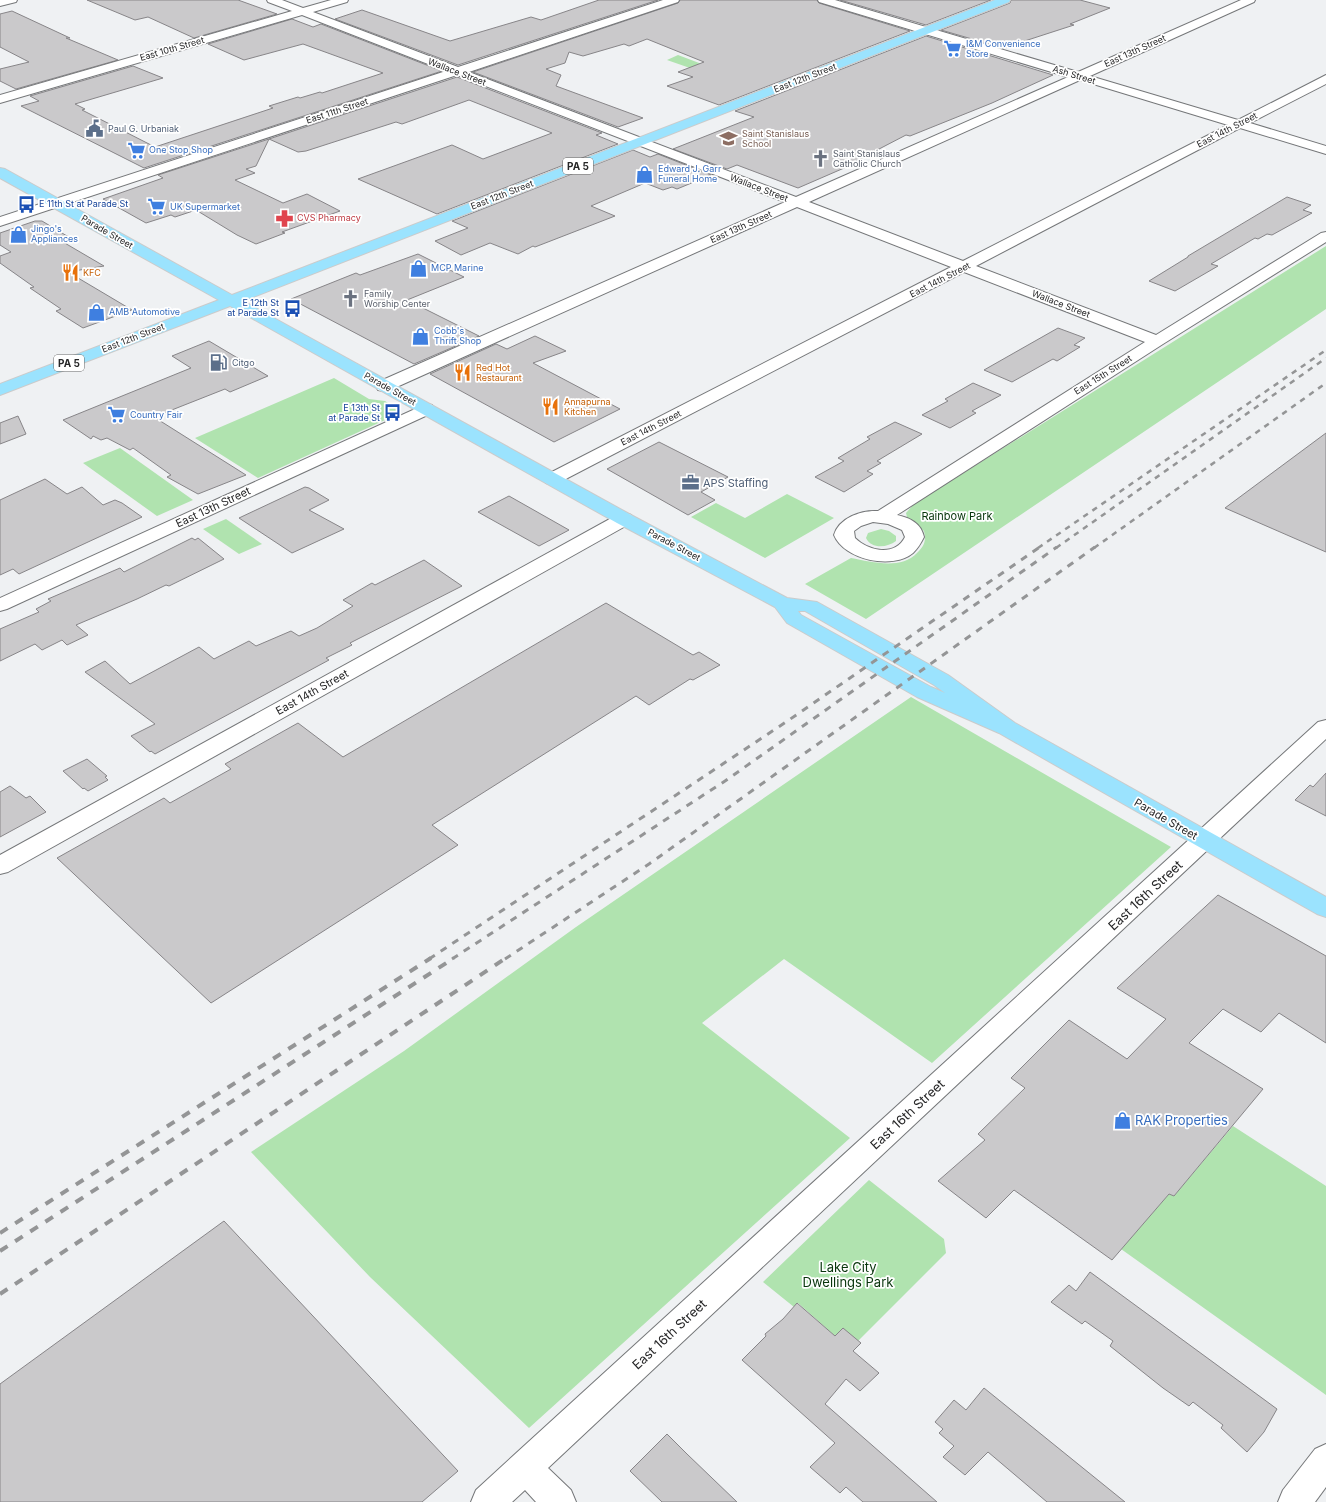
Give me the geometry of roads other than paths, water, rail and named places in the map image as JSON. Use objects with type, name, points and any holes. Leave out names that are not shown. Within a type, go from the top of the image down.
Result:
[{"type":"main road","name":"East 12th Street","points":[[0,390],[1005,0]]},
{"type":"main road","name":"Parade Street","points":[[0,172],[624,519],[782,603],[794,619],[917,688],[1007,728],[1326,908]]},
{"type":"street","points":[[0,3],[12,0]]},
{"type":"street","name":"Wallace Street","points":[[272,0],[1157,341]]},
{"type":"street","name":"East 10th Street","points":[[0,99],[343,0]]},
{"type":"street","name":"East 11th Street","points":[[0,222],[674,0]]},
{"type":"street","name":"Ash Street","points":[[823,0],[1326,150]]},
{"type":"street","name":"East 13th Street","points":[[384,386],[1250,0]]},
{"type":"street","name":"East 14th Street","points":[[552,479],[965,267],[1326,79]]},
{"type":"street","name":"East 15th Street","points":[[882,516],[1157,341],[1326,236]]},
{"type":"street","name":"East 13th Street","points":[[0,605],[426,409]]},
{"type":"street","name":"East 14th Street","points":[[0,866],[624,519]]},
{"type":"street","name":"East 16th Street","points":[[488,1502],[1326,727]]},
{"type":"street","points":[[1295,1502],[1326,1460]]},
{"type":"street","points":[[525,1467],[559,1502]]},
{"type":"railway","points":[[1038,548],[1326,350]]},
{"type":"railway","points":[[1056,548],[1326,358]]},
{"type":"railway","points":[[1094,548],[1326,383]]},
{"type":"railway","points":[[429,959],[786,722],[1040,547]]},
{"type":"railway","points":[[452,959],[725,781],[1057,547]]},
{"type":"railway","points":[[505,959],[649,864],[1095,547]]},
{"type":"railway","points":[[0,1233],[431,958]]},
{"type":"railway","points":[[0,1251],[454,958]]},
{"type":"railway","points":[[0,1294],[506,958]]},
{"type":"place","name":"I&M Convenience Store","points":[[953,49]]},
{"type":"place","name":"Paul G. Urbaniak","points":[[95,129]]},
{"type":"place","name":"Saint Stanislaus School","points":[[729,139]]},
{"type":"place","name":"One Stop Shop","points":[[136,150]]},
{"type":"place","name":"Saint Stanislaus Catholic Church","points":[[820,159]]},
{"type":"place","name":"Edward J. Garr Funeral Home","points":[[645,174]]},
{"type":"place","name":"E 11th St at Parade St","points":[[26,204]]},
{"type":"place","name":"UK Supermarket","points":[[157,207]]},
{"type":"place","name":"CVS Pharmacy","points":[[284,218]]},
{"type":"place","name":"Jingo's Appliances","points":[[18,234]]},
{"type":"place","name":"MCP Marine","points":[[418,268]]},
{"type":"place","name":"KFC","points":[[70,273]]},
{"type":"place","name":"Family Worship Center","points":[[351,299]]},
{"type":"place","name":"E 12th St at Parade St","points":[[292,308]]},
{"type":"place","name":"AMB Automotive","points":[[96,312]]},
{"type":"place","name":"Cobb's Thrift Shop","points":[[421,336]]},
{"type":"place","name":"Citgo","points":[[219,363]]},
{"type":"place","name":"Red Hot Restaurant","points":[[463,373]]},
{"type":"place","name":"Annapurna Kitchen","points":[[551,407]]},
{"type":"place","name":"E 13th St at Parade St","points":[[393,413]]},
{"type":"place","name":"Country Fair","points":[[117,415]]},
{"type":"place","name":"APS Staffing","points":[[690,483]]},
{"type":"place","name":"RAK Properties","points":[[1122,1120]]},
{"type":"park label","name":"Rainbow Park","points":[[957,516]]},
{"type":"park label","name":"Lake City Dwellings Park","points":[[848,1274]]}]
